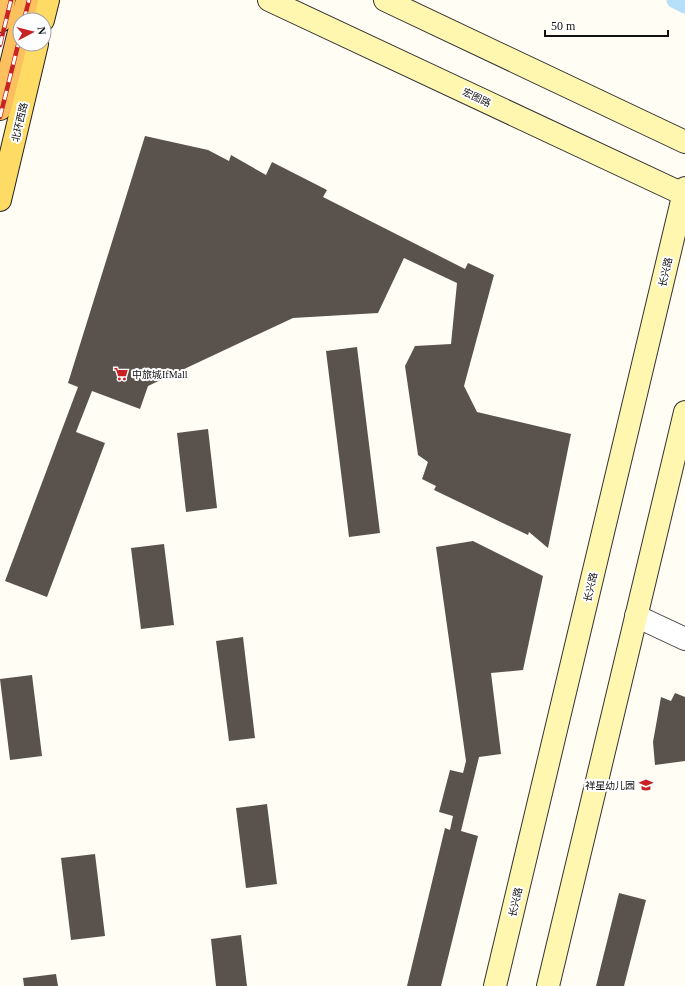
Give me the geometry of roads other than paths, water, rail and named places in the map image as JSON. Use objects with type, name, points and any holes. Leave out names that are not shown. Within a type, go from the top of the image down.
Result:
[{"type":"highway","points":[[0,21],[4,0]]},
{"type":"highway","points":[[24,12],[27,0]]},
{"type":"highway","points":[[0,109],[14,52]]},
{"type":"main road","points":[[45,12],[48,0]]},
{"type":"main road","name":"宏图路","points":[[269,0],[684,192]]},
{"type":"main road","points":[[385,0],[685,142]]},
{"type":"main road","name":"北环西路","points":[[0,200],[35,52]]},
{"type":"main road","name":"长兴路","points":[[495,986],[684,192]]},
{"type":"main road","points":[[548,986],[685,412]]},
{"type":"street","points":[[636,616],[685,639]]},
{"type":"waterway","points":[[675,0],[685,5]]},
{"type":"railway","points":[[0,45],[11,0]]},
{"type":"railway","points":[[26,12],[29,0]]},
{"type":"railway","points":[[0,117],[16,52]]},
{"type":"place","name":"中旅城IfMall","points":[[121,374]]},
{"type":"place","name":"祥星幼儿园","points":[[646,785]]}]
